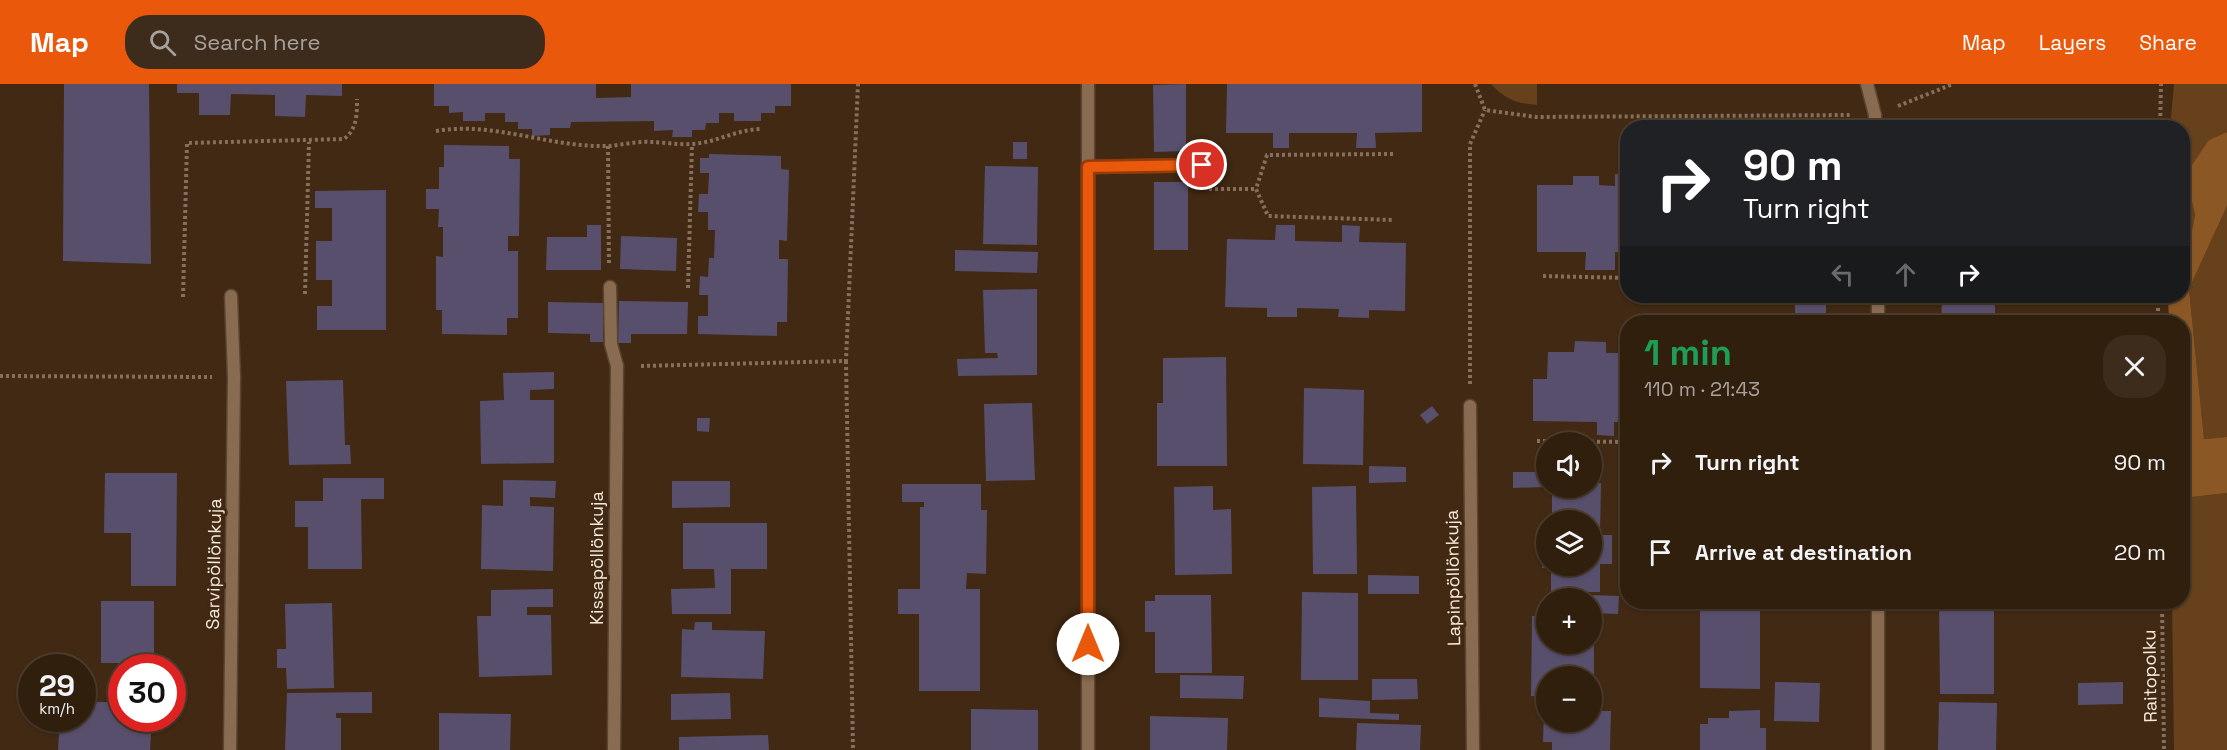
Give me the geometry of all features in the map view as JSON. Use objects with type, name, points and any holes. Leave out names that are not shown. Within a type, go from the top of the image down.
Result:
[{"type":"street","points":[[1088,84],[1088,750]]},
{"type":"street","points":[[1867,84],[1875,120]]},
{"type":"street","points":[[1088,167],[1202,165]]},
{"type":"street","name":"Kissapöllönkuja","points":[[609,286],[611,344],[617,366],[614,750]]},
{"type":"street","name":"Sarvipöllönkuja","points":[[230,750],[234,377],[231,296]]},
{"type":"street","name":"Lapinpöllönkuja","points":[[1470,406],[1473,750]]},
{"type":"street","points":[[1878,609],[1878,750]]},
{"type":"path","points":[[853,750],[846,361],[858,84]]},
{"type":"path","points":[[1470,406],[1470,144],[1485,110],[1475,84]]},
{"type":"path","points":[[1877,120],[1953,84]]},
{"type":"path","points":[[2160,120],[2161,84]]},
{"type":"path","points":[[183,297],[187,143],[309,142],[344,139],[352,133],[357,116],[357,99]]},
{"type":"path","points":[[1485,110],[1536,117],[1790,120]]},
{"type":"path","points":[[436,131],[460,127],[493,130],[549,142],[608,146],[647,142],[692,144],[743,129],[762,129]]},
{"type":"path","points":[[305,294],[309,142]]},
{"type":"path","points":[[688,288],[692,144]]},
{"type":"path","points":[[608,146],[609,286]]},
{"type":"path","points":[[1394,154],[1267,155],[1256,189],[1268,216],[1394,220]]},
{"type":"path","points":[[1202,189],[1256,189]]},
{"type":"path","points":[[1543,276],[1620,278]]},
{"type":"path","points":[[617,366],[846,361]]},
{"type":"path","points":[[0,375],[234,377]]},
{"type":"path","points":[[1602,442],[1620,442]]},
{"type":"path","name":"Raitopolku","points":[[2162,609],[2164,750]]},
{"type":"shaded area","points":[[1491,84],[1537,84],[1537,105],[1512,100]]},
{"type":"shaded area","points":[[2174,84],[2227,84],[2227,132],[2209,140],[2190,187],[2190,120],[2171,120]]},
{"type":"shaded area","points":[[2227,132],[2227,206],[2190,287],[2190,240],[2195,215],[2190,193],[2190,168],[2209,140]]},
{"type":"shaded area","points":[[2190,193],[2195,215],[2190,240]]},
{"type":"shaded area","points":[[2227,206],[2227,437],[2204,439],[2190,287]]},
{"type":"shaded area","points":[[2190,299],[2204,439],[2227,437],[2227,493],[2190,497],[2190,315],[2169,315],[2168,303],[2190,303]]},
{"type":"shaded area","points":[[2227,493],[2227,750],[2174,750],[2172,609],[2190,609],[2190,497]]},
{"type":"building","points":[[64,84],[149,84],[151,264],[63,261]]},
{"type":"building","points":[[177,84],[342,84],[342,96],[306,95],[305,117],[275,116],[275,95],[231,94],[230,115],[199,115],[199,93],[177,93]]},
{"type":"building","points":[[434,84],[596,84],[596,98],[631,97],[631,84],[791,84],[791,106],[775,106],[775,113],[761,113],[761,121],[734,121],[734,113],[719,113],[719,123],[706,123],[705,130],[692,130],[692,137],[672,137],[673,130],[654,131],[654,121],[571,122],[570,128],[550,128],[550,135],[532,136],[532,129],[518,129],[518,122],[505,122],[505,113],[485,113],[485,121],[463,121],[463,112],[449,113],[449,106],[434,106]]},
{"type":"building","points":[[1186,84],[1186,151],[1154,152],[1153,85]]},
{"type":"building","points":[[1227,84],[1422,84],[1422,132],[1375,133],[1376,148],[1356,148],[1357,133],[1289,133],[1289,148],[1273,148],[1273,133],[1226,133]]},
{"type":"building","points":[[1013,142],[1027,142],[1027,159],[1013,159]]},
{"type":"building","points":[[444,145],[509,146],[509,159],[520,159],[519,236],[508,236],[508,251],[518,251],[518,318],[507,318],[507,335],[442,334],[442,310],[436,310],[436,256],[443,257],[443,227],[438,227],[439,209],[426,209],[426,189],[439,189],[439,167],[444,167]]},
{"type":"building","points":[[709,154],[781,156],[781,169],[789,170],[787,241],[779,240],[779,259],[788,259],[787,322],[777,322],[777,336],[698,334],[698,316],[708,316],[708,295],[699,295],[700,276],[708,277],[709,258],[714,258],[715,230],[708,230],[708,212],[698,212],[699,194],[708,194],[709,173],[700,173],[700,158],[709,158]]},
{"type":"building","points":[[985,166],[1038,167],[1037,245],[983,244]]},
{"type":"building","points":[[1615,174],[1620,174],[1620,252],[1615,252],[1615,270],[1585,270],[1586,252],[1537,252],[1537,185],[1573,185],[1573,176],[1599,176],[1599,185],[1615,186]]},
{"type":"building","points":[[1154,182],[1188,182],[1188,250],[1154,250]]},
{"type":"building","points":[[386,190],[386,330],[317,330],[317,306],[332,306],[332,280],[316,280],[316,241],[332,241],[332,208],[315,208],[315,191]]},
{"type":"building","points":[[587,225],[601,225],[601,270],[546,270],[547,237],[587,237]]},
{"type":"building","points":[[1276,225],[1295,225],[1295,241],[1342,242],[1342,225],[1360,226],[1359,242],[1406,243],[1405,311],[1369,310],[1369,318],[1338,317],[1339,309],[1297,308],[1297,317],[1267,317],[1267,308],[1225,307],[1227,239],[1275,240]]},
{"type":"building","points":[[621,236],[677,238],[676,271],[620,269]]},
{"type":"building","points":[[955,250],[1038,252],[1037,273],[955,271]]},
{"type":"building","points":[[1037,289],[1037,375],[958,376],[957,359],[998,358],[997,353],[985,353],[983,290]]},
{"type":"building","points":[[619,301],[688,302],[687,334],[631,334],[631,343],[618,343]]},
{"type":"building","points":[[548,302],[603,303],[603,342],[590,342],[590,334],[548,333]]},
{"type":"building","points":[[1795,303],[1826,303],[1826,315],[1795,315]]},
{"type":"building","points":[[1942,304],[1995,305],[1995,315],[1941,315]]},
{"type":"building","points":[[1575,341],[1606,342],[1606,353],[1620,353],[1620,422],[1614,422],[1614,436],[1602,435],[1602,432],[1597,432],[1597,422],[1533,421],[1533,379],[1547,379],[1548,352],[1574,352]]},
{"type":"building","points":[[1226,357],[1227,466],[1157,466],[1157,403],[1163,403],[1163,358]]},
{"type":"building","points":[[554,372],[554,389],[530,390],[530,400],[554,400],[554,463],[481,464],[480,401],[504,400],[503,373]]},
{"type":"building","points":[[343,380],[345,445],[350,445],[351,464],[289,465],[286,381]]},
{"type":"building","points":[[1304,388],[1364,390],[1363,465],[1303,464]]},
{"type":"building","points":[[1032,403],[1035,480],[986,481],[984,404]]},
{"type":"building","points":[[1432,406],[1439,415],[1427,424],[1420,415]]},
{"type":"building","points":[[697,418],[710,418],[709,432],[697,431]]},
{"type":"building","points":[[1369,466],[1406,467],[1406,482],[1369,483]]},
{"type":"building","points":[[1513,472],[1536,472],[1536,487],[1513,488]]},
{"type":"building","points":[[105,473],[177,473],[176,586],[131,586],[131,533],[104,533]]},
{"type":"building","points":[[323,478],[384,478],[384,499],[361,499],[362,569],[308,569],[308,527],[295,527],[295,501],[323,501]]},
{"type":"building","points":[[503,480],[556,481],[555,498],[530,497],[530,506],[554,507],[553,571],[481,569],[482,505],[503,506]]},
{"type":"building","points":[[672,481],[730,481],[730,507],[672,508]]},
{"type":"building","points":[[902,484],[981,484],[981,510],[987,510],[986,574],[967,573],[966,589],[980,589],[980,691],[919,691],[919,614],[898,614],[898,589],[920,589],[920,507],[924,507],[924,502],[902,502]]},
{"type":"building","points":[[1213,486],[1213,510],[1231,509],[1232,574],[1175,575],[1174,487]]},
{"type":"building","points":[[1356,486],[1357,574],[1313,574],[1312,487]]},
{"type":"building","points":[[1552,498],[1601,498],[1600,510],[1552,510]]},
{"type":"building","points":[[683,523],[767,523],[767,569],[731,569],[731,614],[672,614],[671,589],[715,588],[714,569],[683,569]]},
{"type":"building","points":[[1602,535],[1612,535],[1612,564],[1602,564]]},
{"type":"building","points":[[1368,575],[1419,576],[1419,594],[1368,594]]},
{"type":"building","points":[[1551,576],[1600,576],[1600,588],[1551,588]]},
{"type":"building","points":[[553,589],[553,607],[527,607],[527,615],[551,615],[552,675],[479,677],[477,616],[491,616],[491,590]]},
{"type":"building","points":[[1302,592],[1358,593],[1358,680],[1301,680]]},
{"type":"building","points":[[1155,595],[1211,595],[1212,673],[1155,673],[1155,632],[1145,632],[1145,601],[1155,601]]},
{"type":"building","points":[[1602,595],[1619,596],[1618,614],[1602,613]]},
{"type":"building","points":[[101,601],[154,601],[154,654],[108,654],[108,663],[101,663]]},
{"type":"building","points":[[332,603],[334,688],[287,689],[286,668],[277,668],[277,649],[286,649],[285,604]]},
{"type":"building","points":[[1700,609],[1760,609],[1760,689],[1700,688]]},
{"type":"building","points":[[1939,609],[1994,609],[1994,694],[1940,694]]},
{"type":"building","points":[[1532,616],[1536,616],[1536,654],[1594,654],[1594,666],[1536,666],[1536,696],[1531,696]]},
{"type":"building","points":[[695,622],[712,622],[712,630],[765,631],[763,679],[681,677],[682,629],[694,630]]},
{"type":"building","points":[[1180,675],[1244,676],[1243,699],[1180,698]]},
{"type":"building","points":[[1372,679],[1417,679],[1418,699],[1372,700]]},
{"type":"building","points":[[1775,682],[1820,683],[1819,722],[1774,721]]},
{"type":"building","points":[[2123,682],[2123,704],[2078,705],[2078,683]]},
{"type":"building","points":[[372,692],[372,713],[336,713],[336,718],[341,718],[341,750],[285,750],[287,693]]},
{"type":"building","points":[[730,693],[731,719],[671,720],[671,694]]},
{"type":"building","points":[[1319,698],[1370,701],[1370,713],[1399,714],[1399,720],[1319,717]]},
{"type":"building","points":[[96,702],[108,702],[108,732],[151,732],[150,750],[58,750],[59,732],[96,732]]},
{"type":"building","points":[[1939,702],[1997,703],[1996,750],[1938,750]]},
{"type":"building","points":[[971,709],[1038,710],[1038,750],[971,750]]},
{"type":"building","points":[[1760,710],[1760,728],[1766,728],[1766,750],[1700,750],[1700,724],[1708,724],[1708,718],[1729,718],[1729,711]]},
{"type":"building","points":[[1602,711],[1611,711],[1610,750],[1552,750],[1552,742],[1543,742],[1543,732],[1602,732]]},
{"type":"building","points":[[439,713],[511,714],[510,750],[439,750]]},
{"type":"building","points":[[1150,716],[1228,718],[1227,750],[1150,750]]},
{"type":"building","points":[[1357,723],[1421,725],[1420,750],[1356,750]]},
{"type":"building","points":[[768,735],[769,750],[679,750],[679,737]]},
{"type":"route","points":[[1088,644],[1088,167],[1202,165]]}]
